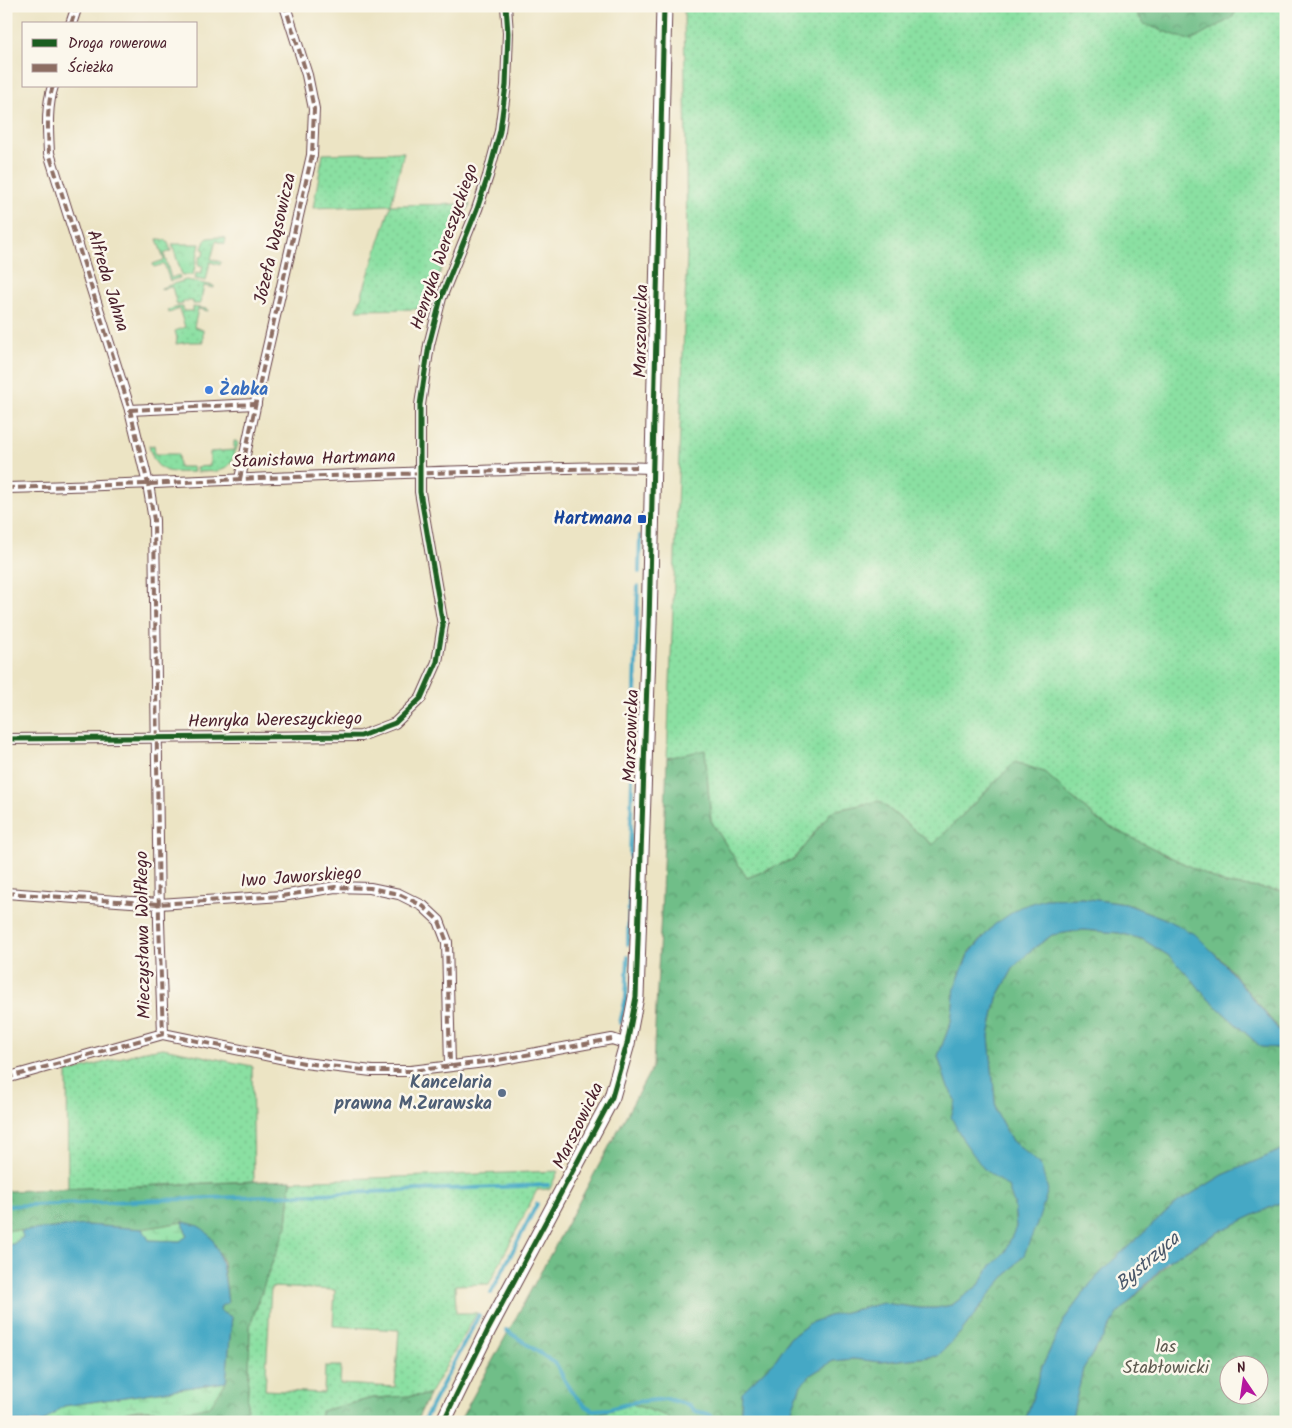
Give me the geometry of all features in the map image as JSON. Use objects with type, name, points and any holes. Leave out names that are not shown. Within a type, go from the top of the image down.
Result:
[{"type":"street","points":[[72,22],[77,6]]},
{"type":"street","name":"Józefa Wąsowicza","points":[[240,479],[312,155],[314,109],[307,75],[285,6]]},
{"type":"street","name":"Henryka Wereszyckiego","points":[[6,739],[361,736],[395,723],[421,698],[437,662],[443,625],[420,492],[420,405],[429,345],[442,298],[477,209],[500,131],[506,85],[508,33],[506,6]]},
{"type":"street","name":"Marszowicka","points":[[443,1422],[488,1330],[612,1097],[627,1044],[636,997],[639,953],[664,6]]},
{"type":"street","name":"Alfreda Jahna","points":[[52,88],[48,129],[49,153],[130,410],[148,484]]},
{"type":"street","points":[[130,410],[256,404]]},
{"type":"street","name":"Stanisława Hartmana","points":[[6,488],[420,473],[652,468]]},
{"type":"street","name":"Mieczysława Wolfkego","points":[[148,484],[154,520],[159,904],[163,1034],[304,1063],[372,1071],[411,1071],[493,1061],[612,1039],[627,1044]]},
{"type":"street","name":"Iwo Jaworskiego","points":[[6,893],[159,904],[282,896],[335,887],[370,888],[399,894],[423,906],[439,922],[447,942],[450,1066]]},
{"type":"street","points":[[6,1078],[163,1034]]},
{"type":"green space","points":[[684,6],[1132,6],[1144,24],[1232,18],[1239,6],[1286,6],[1286,891],[1225,884],[1100,822],[1044,772],[1015,762],[933,845],[879,801],[832,811],[794,859],[747,878],[711,821],[705,751],[667,758],[687,252]]},
{"type":"green space","points":[[1132,6],[1239,6],[1232,18],[1191,41],[1144,24]]},
{"type":"green space","points":[[404,152],[391,205],[313,208],[323,154]]},
{"type":"green space","points":[[470,204],[445,257],[428,309],[357,310],[391,205]]},
{"type":"green space","points":[[220,237],[226,238],[225,244],[216,241],[211,259],[221,262],[220,265],[210,262],[206,281],[195,279],[196,273],[201,274],[203,266],[198,265],[200,257],[203,256],[205,250],[202,249],[206,240]]},
{"type":"green space","points":[[157,239],[165,240],[170,248],[171,251],[164,254],[171,278],[179,275],[180,278],[170,281],[164,264],[154,267],[153,264],[164,260]]},
{"type":"green space","points":[[172,244],[200,244],[193,275],[182,275]]},
{"type":"green space","points":[[186,280],[214,286],[214,288],[204,286],[200,304],[193,304],[193,301],[183,301],[183,304],[177,305],[172,287],[161,289]]},
{"type":"green space","points":[[183,307],[183,311],[193,311],[193,307],[208,309],[208,311],[198,309],[194,327],[203,330],[203,342],[176,344],[175,331],[185,327],[179,309],[169,313],[168,310]]},
{"type":"green space","points":[[234,441],[238,443],[229,465],[221,470],[197,472],[196,467],[210,466],[210,452],[234,450]]},
{"type":"green space","points":[[154,445],[155,454],[178,454],[179,467],[193,467],[194,472],[170,472],[159,467],[149,446]]},
{"type":"green space","points":[[705,750],[711,821],[747,878],[794,859],[832,811],[879,801],[933,845],[1015,762],[1044,772],[1100,822],[1225,884],[1286,891],[1286,1148],[1223,1175],[1178,1202],[1111,1262],[1091,1283],[1065,1318],[1042,1367],[1025,1422],[784,1422],[790,1415],[801,1385],[812,1374],[833,1361],[853,1359],[881,1362],[938,1356],[961,1332],[995,1288],[1024,1255],[1039,1164],[1012,1141],[996,1112],[989,1036],[997,998],[1014,967],[1029,952],[1052,935],[1083,930],[1119,933],[1142,939],[1169,956],[1192,979],[1206,997],[1261,1047],[1280,1048],[1282,1033],[1222,960],[1196,936],[1163,918],[1126,904],[1083,898],[1045,899],[994,925],[968,954],[955,987],[951,1022],[938,1056],[947,1085],[956,1101],[983,1168],[1008,1186],[1014,1204],[1016,1228],[1004,1254],[990,1267],[979,1285],[952,1305],[920,1308],[883,1303],[829,1316],[810,1323],[790,1338],[776,1359],[742,1392],[740,1422],[669,1422],[667,1416],[632,1404],[572,1422],[459,1422],[653,1066],[667,758]]},
{"type":"green space","points":[[163,1048],[252,1066],[254,1181],[68,1189],[67,1073],[144,1051]]},
{"type":"green space","points":[[558,1171],[550,1189],[537,1190],[489,1284],[455,1285],[456,1313],[477,1313],[429,1395],[373,1398],[322,1411],[320,1422],[246,1422],[250,1326],[287,1225],[291,1181]],"holes":[[[271,1287],[335,1290],[333,1326],[399,1330],[395,1387],[340,1384],[341,1366],[325,1366],[324,1393],[265,1390]]]},
{"type":"green space","points":[[291,1180],[287,1225],[250,1326],[246,1422],[91,1422],[138,1410],[172,1411],[209,1406],[226,1382],[232,1317],[220,1310],[221,1306],[228,1303],[223,1262],[214,1243],[198,1226],[183,1222],[143,1229],[86,1225],[21,1231],[6,1229],[6,1191]]},
{"type":"green space","name":"las Stabłowicki","points":[[1286,1200],[1286,1422],[1071,1422],[1083,1369],[1117,1315],[1173,1258],[1222,1230]]},
{"type":"green space","points":[[183,1222],[187,1236],[180,1241],[149,1240],[143,1229]]},
{"type":"green space","points":[[6,1229],[21,1231],[23,1237],[13,1244],[6,1245]]},
{"type":"green space","points":[[226,1382],[210,1406],[176,1411],[137,1410],[85,1421],[65,1421],[58,1418],[54,1422],[43,1422],[64,1406]]},
{"type":"green space","points":[[429,1395],[416,1422],[320,1422],[321,1411],[373,1398]]},
{"type":"green space","points":[[632,1404],[668,1416],[669,1422],[572,1422]]},
{"type":"water","points":[[1083,898],[1126,904],[1163,918],[1196,935],[1221,960],[1282,1034],[1280,1048],[1261,1047],[1206,997],[1192,979],[1169,956],[1142,939],[1119,933],[1083,930],[1052,935],[1029,952],[1014,967],[997,998],[989,1036],[996,1112],[1012,1141],[1040,1164],[1048,1190],[1024,1255],[995,1288],[961,1332],[938,1356],[881,1362],[853,1359],[833,1361],[812,1374],[801,1385],[790,1415],[784,1422],[740,1422],[742,1392],[776,1359],[790,1338],[810,1323],[829,1316],[883,1303],[920,1308],[952,1305],[979,1285],[990,1267],[1004,1254],[1016,1227],[1014,1204],[1008,1187],[983,1168],[963,1140],[951,1117],[956,1101],[947,1085],[938,1056],[951,1022],[955,987],[968,955],[994,925],[1020,907],[1045,899]]},
{"type":"water","name":"Bystrzyca","points":[[1286,1148],[1286,1200],[1222,1230],[1169,1260],[1117,1315],[1083,1369],[1071,1422],[1025,1422],[1042,1367],[1065,1318],[1091,1283],[1111,1262],[1178,1202],[1223,1175]]},
{"type":"water","points":[[183,1222],[196,1225],[206,1232],[217,1249],[221,1260],[228,1303],[221,1306],[220,1310],[232,1317],[226,1382],[64,1406],[43,1422],[6,1422],[6,1245],[13,1244],[23,1237],[21,1231],[86,1225],[143,1229],[149,1240],[180,1241],[187,1236]]},
{"type":"waterway","points":[[639,572],[640,536]]},
{"type":"waterway","points":[[633,765],[638,586]]},
{"type":"waterway","points":[[628,944],[632,778]]},
{"type":"waterway","points":[[620,1023],[626,998],[628,957]]},
{"type":"waterway","points":[[6,1206],[548,1185]]},
{"type":"waterway","points":[[491,1293],[537,1204]]},
{"type":"waterway","points":[[423,1422],[479,1315]]},
{"type":"waterway","points":[[506,1330],[556,1364],[570,1390],[584,1405],[593,1410],[609,1409],[635,1402],[667,1399],[689,1405],[695,1411],[708,1414],[721,1422]]},
{"type":"marked path","points":[[72,22],[77,6]]},
{"type":"marked path","points":[[240,479],[262,373],[312,155],[314,109],[307,75],[285,6]]},
{"type":"marked path","points":[[52,88],[48,111],[49,153],[130,410],[148,484],[154,520],[159,922],[163,1034]]},
{"type":"marked path","points":[[130,410],[256,404]]},
{"type":"marked path","points":[[6,488],[148,484],[260,478],[637,467]]},
{"type":"marked path","points":[[6,893],[159,904],[282,896],[335,887],[370,888],[399,894],[423,906],[439,921],[447,942],[450,1066]]},
{"type":"marked path","points":[[6,1078],[163,1034],[304,1063],[372,1071],[411,1071],[493,1061],[612,1039]]},
{"type":"cycle path","points":[[6,739],[361,736],[395,723],[421,698],[437,662],[443,625],[420,492],[420,405],[429,345],[441,298],[477,209],[500,131],[506,85],[508,33],[506,6]]},
{"type":"cycle path","points":[[443,1422],[488,1330],[612,1097],[627,1044],[636,997],[649,624],[664,6]]},
{"type":"place","name":"Żabka","points":[[209,390]]},
{"type":"place","name":"Hartmana","points":[[642,519]]},
{"type":"place","name":"Kancelaria prawna M.Zurawska","points":[[502,1093]]}]
